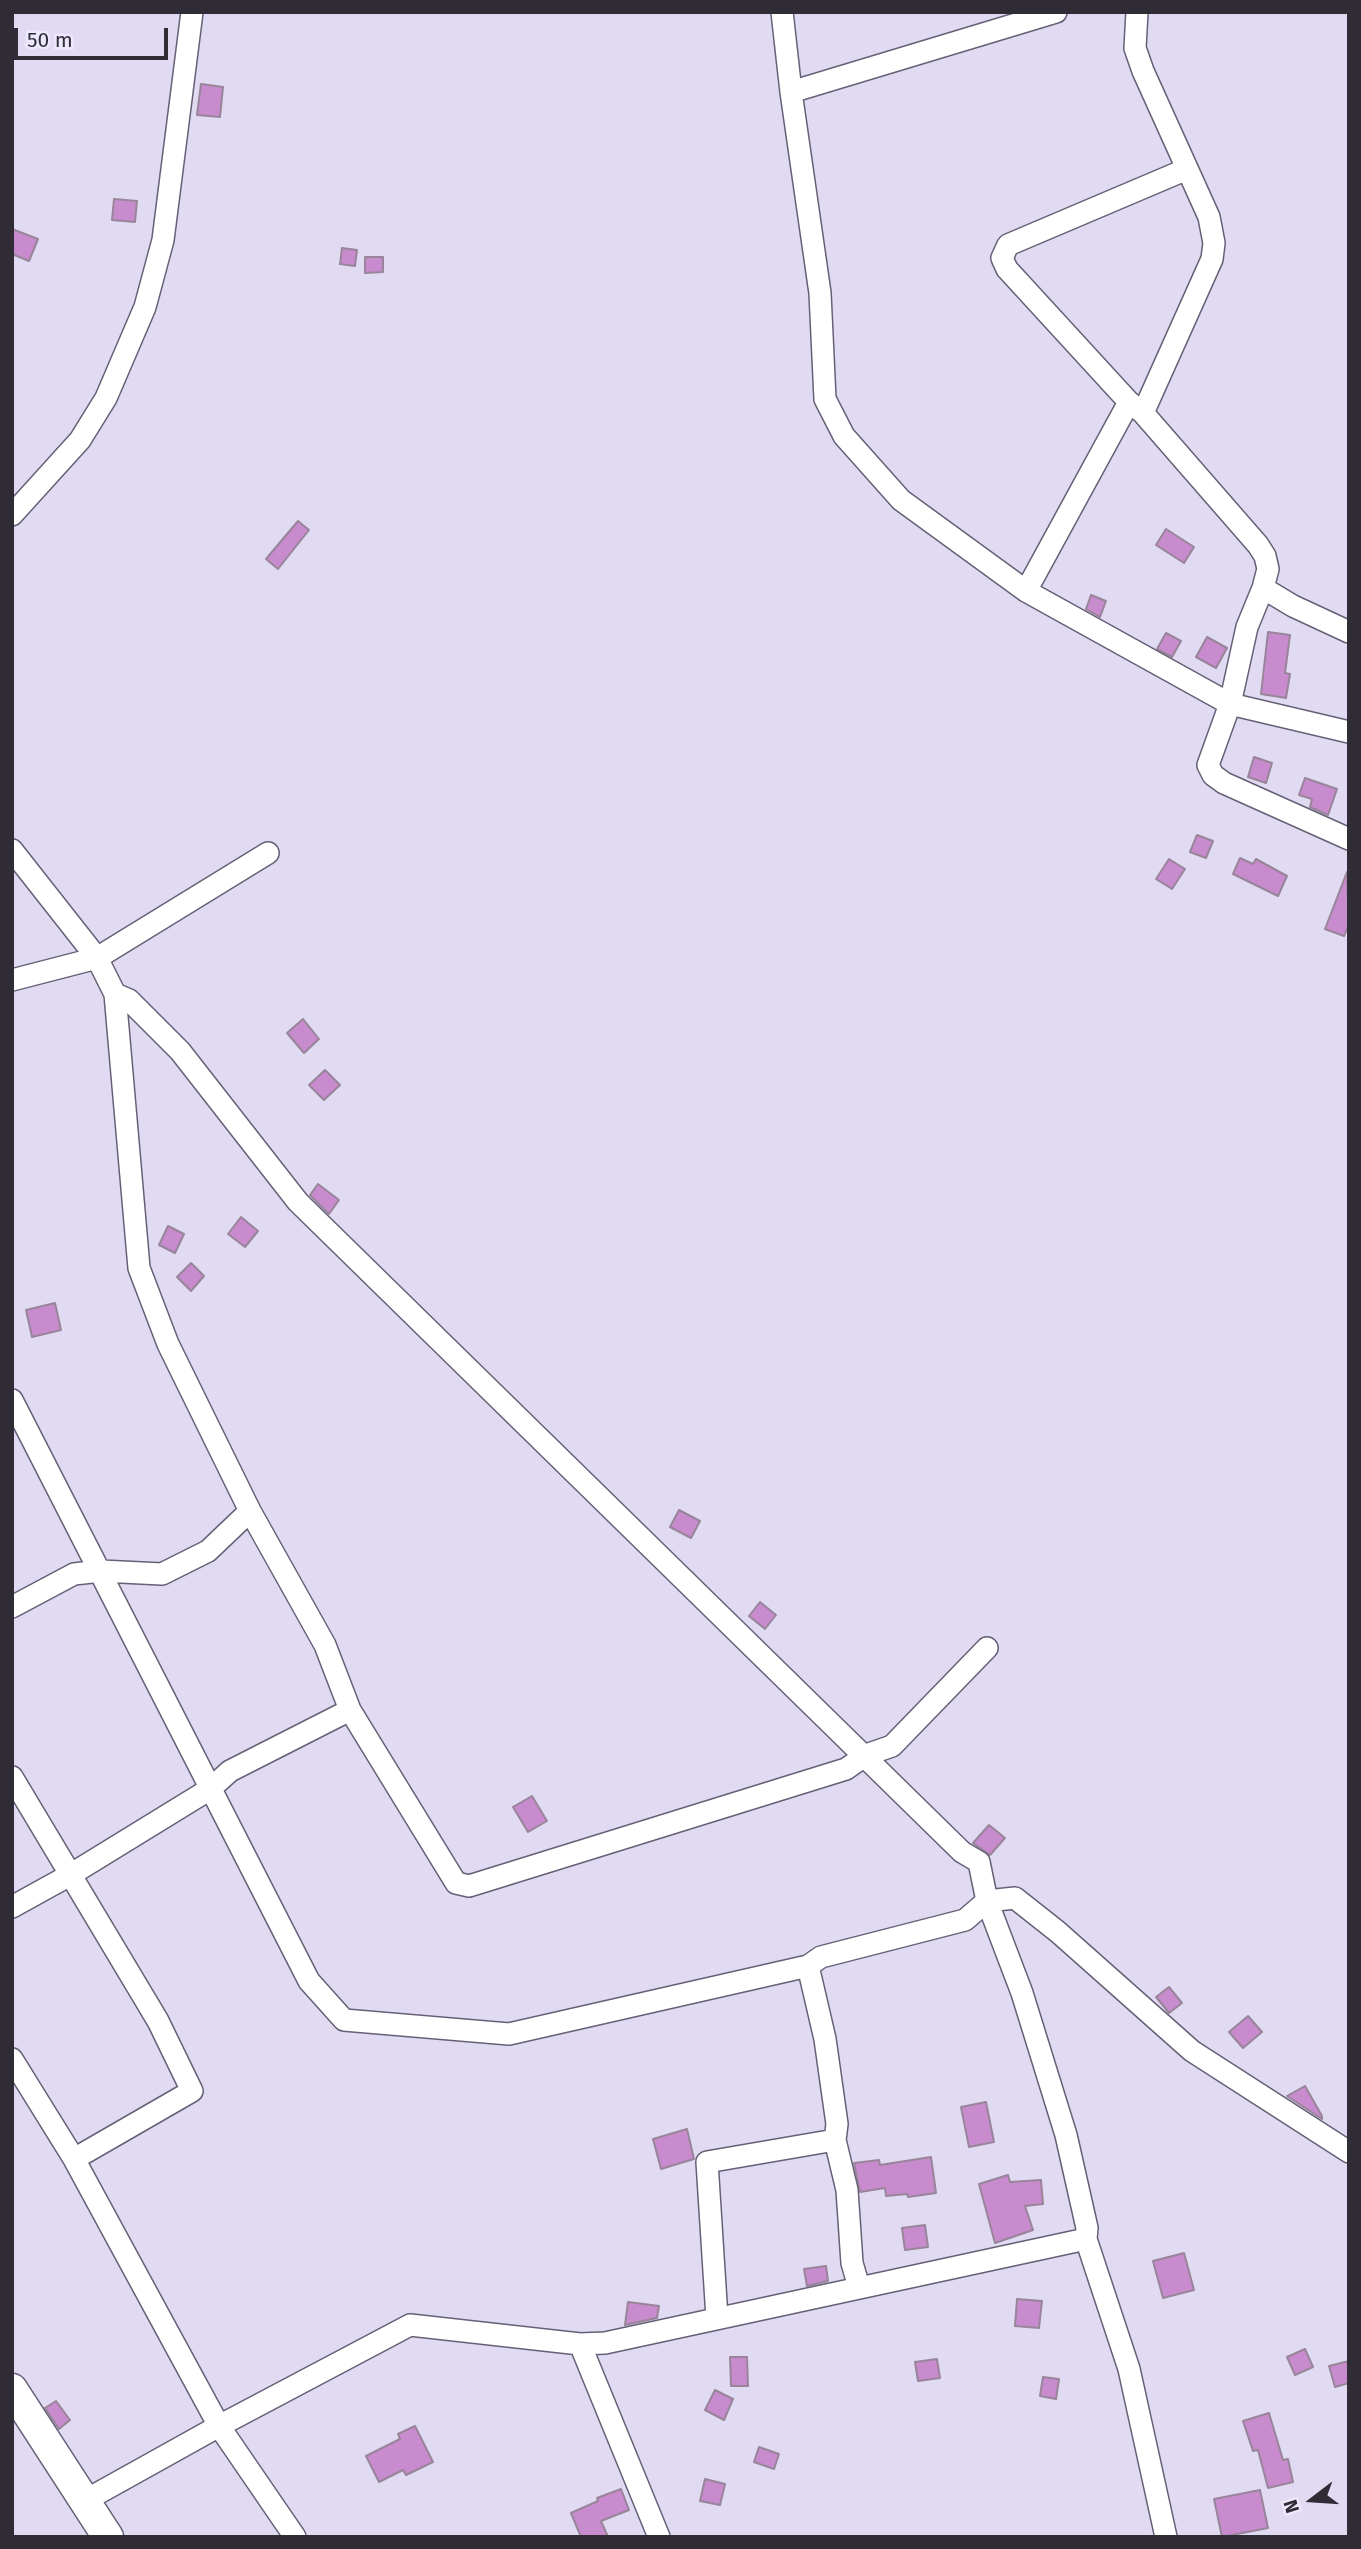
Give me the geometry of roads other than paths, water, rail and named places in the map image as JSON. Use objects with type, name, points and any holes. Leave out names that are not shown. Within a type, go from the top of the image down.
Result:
[{"type":"street","points":[[12,515],[86,429],[106,398],[145,307],[163,240],[191,12]]},
{"type":"street","points":[[782,12],[790,92],[820,293],[825,399],[844,436],[901,500],[1026,591],[1230,704],[1349,732]]},
{"type":"street","points":[[790,92],[1056,12]]},
{"type":"street","points":[[1026,591],[1136,408],[1212,259],[1214,243],[1209,217],[1135,48],[1137,12]]},
{"type":"street","points":[[1188,169],[1008,245],[1002,258],[1007,269],[1136,408],[1265,556],[1268,569],[1264,588],[1247,628],[1230,704],[1208,765],[1213,775],[1224,783],[1349,839]]},
{"type":"street","points":[[1264,588],[1293,606],[1349,632]]},
{"type":"street","points":[[12,850],[97,958],[115,993],[139,1268],[168,1344],[250,1511],[325,1644],[350,1710],[456,1883],[469,1886],[846,1769],[866,1755],[892,1746],[988,1647]]},
{"type":"street","points":[[12,980],[97,958],[268,853]]},
{"type":"street","points":[[115,993],[129,1000],[180,1051],[298,1202],[866,1755],[962,1852],[979,1862],[987,1901],[1022,1993],[1066,2135],[1087,2228],[1086,2239],[1129,2369],[1166,2537]]},
{"type":"street","points":[[12,1400],[309,1981],[344,2020],[509,2035],[808,1966],[821,1957],[965,1920],[987,1901],[1014,1898],[1058,1932],[1192,2051],[1349,2152]]},
{"type":"street","points":[[12,1607],[74,1574],[101,1571],[162,1574],[208,1551],[250,1511]]},
{"type":"street","points":[[12,1907],[70,1875],[210,1789],[230,1771],[350,1710]]},
{"type":"street","points":[[12,1777],[158,2021],[192,2091],[74,2159]]},
{"type":"street","points":[[808,1966],[825,2039],[837,2123],[835,2140],[847,2190],[852,2263],[859,2287]]},
{"type":"street","points":[[12,2059],[74,2159],[219,2426],[295,2537]]},
{"type":"street","points":[[717,2318],[707,2162],[835,2140]]},
{"type":"street","points":[[86,2500],[410,2325],[580,2344],[605,2343],[1086,2239]]},
{"type":"street","points":[[580,2344],[659,2537]]},
{"type":"street","points":[[12,2389],[108,2537]]}]
